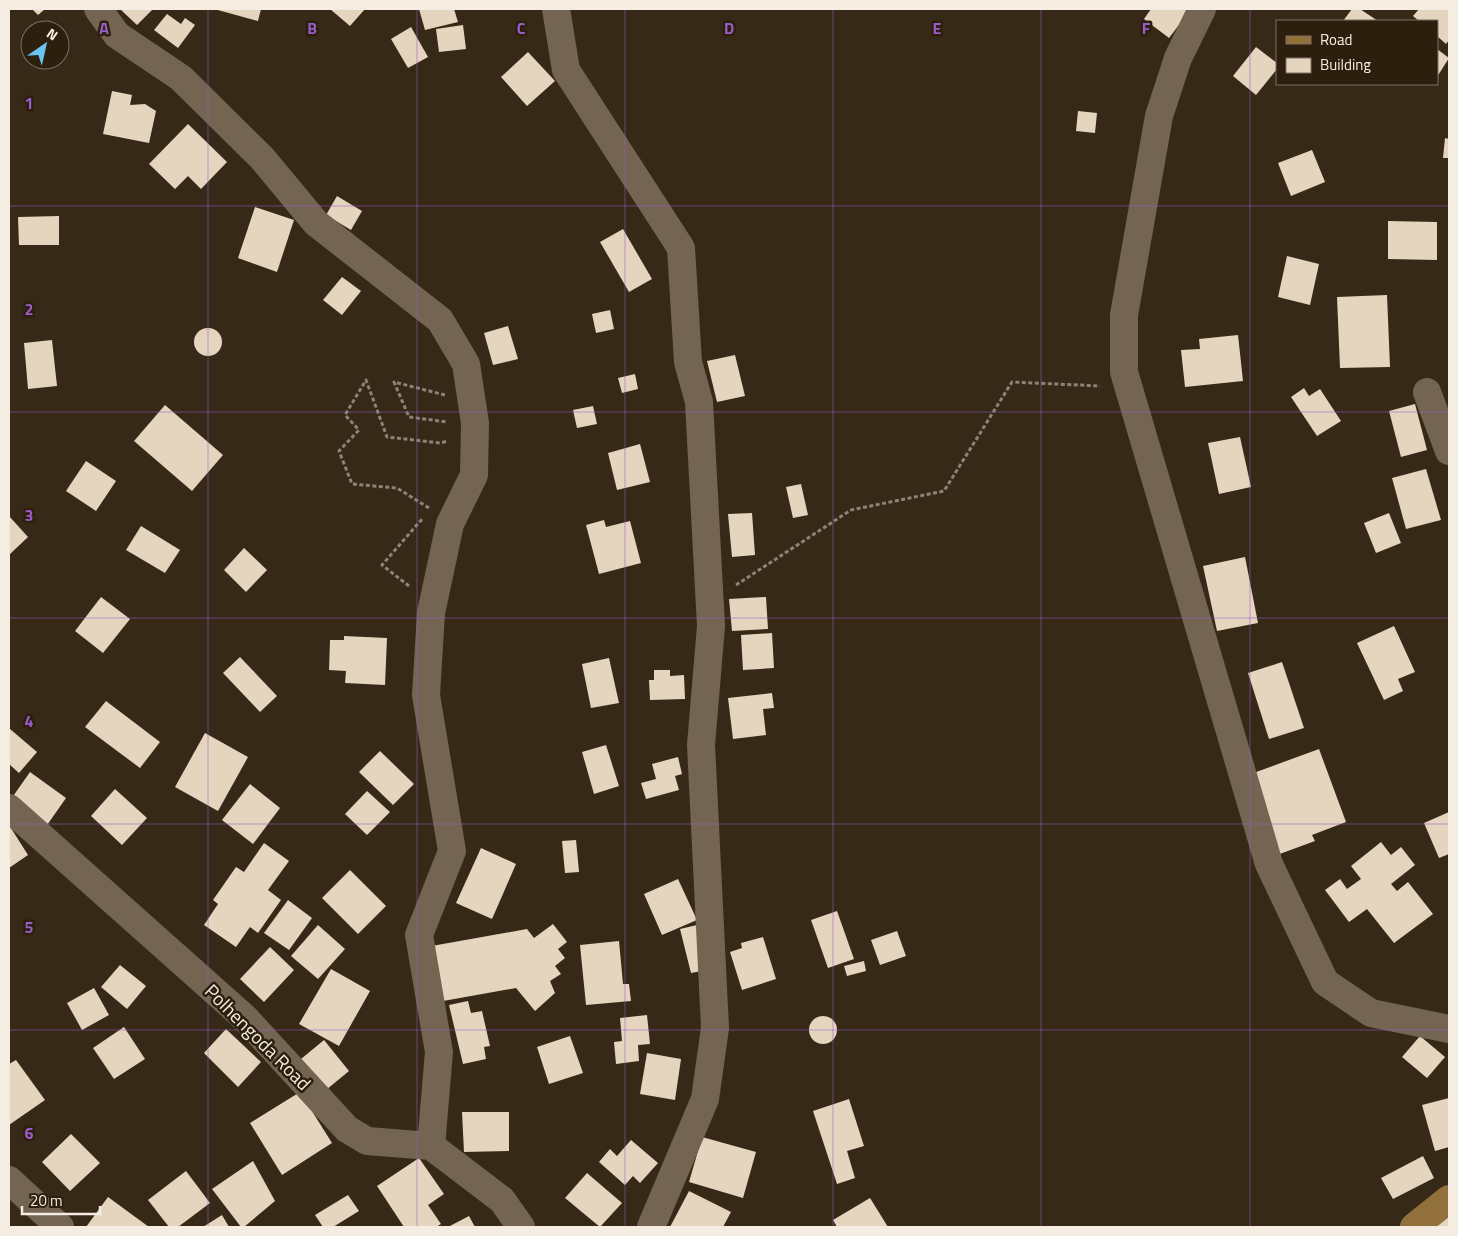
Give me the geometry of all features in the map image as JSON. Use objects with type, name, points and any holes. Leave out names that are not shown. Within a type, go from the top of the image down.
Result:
[{"type":"main road","points":[[1414,1227],[1449,1199]]},
{"type":"street","points":[[98,9],[117,35],[181,78],[262,158],[316,223],[440,320],[466,364],[475,423],[474,475],[450,524],[439,573],[431,613],[426,695],[452,851],[419,935],[439,1052],[431,1146],[502,1200],[520,1227]]},
{"type":"street","points":[[556,9],[566,70],[681,248],[688,362],[699,402],[711,626],[701,745],[715,1028],[705,1099],[651,1227]]},
{"type":"street","points":[[1202,9],[1178,58],[1159,116],[1124,315],[1124,372],[1269,864],[1325,982],[1371,1013],[1449,1029]]},
{"type":"street","points":[[1427,392],[1449,451]]},
{"type":"street","name":"Polhengoda Road","points":[[9,808],[245,1018],[347,1129],[367,1141],[431,1146]]},
{"type":"street","points":[[9,1180],[60,1227]]},
{"type":"path","points":[[439,573],[415,590],[382,565],[431,509],[397,488],[352,484],[339,451],[359,430],[345,415],[366,380],[387,437],[440,443],[450,440]]},
{"type":"path","points":[[448,431],[447,422],[409,417],[394,382],[472,402]]},
{"type":"path","points":[[710,602],[851,510],[944,491],[1012,382],[1128,387]]},
{"type":"building","points":[[32,9],[45,9],[38,15]]},
{"type":"building","points":[[120,9],[153,9],[137,25]]},
{"type":"building","points":[[214,9],[261,9],[258,21]]},
{"type":"building","points":[[330,9],[365,9],[350,26]]},
{"type":"building","points":[[419,9],[454,9],[458,22],[425,30]]},
{"type":"building","points":[[1151,9],[1191,9],[1169,38],[1144,19]]},
{"type":"building","points":[[1352,9],[1360,9],[1376,20],[1344,20]]},
{"type":"building","points":[[1419,9],[1449,9],[1449,40],[1446,44],[1438,37],[1438,20],[1418,20],[1413,16]]},
{"type":"building","points":[[167,14],[181,24],[185,18],[195,25],[178,48],[154,30]]},
{"type":"building","points":[[463,25],[466,49],[439,52],[436,29]]},
{"type":"building","points":[[411,27],[428,57],[408,68],[391,39]]},
{"type":"building","points":[[1256,47],[1276,62],[1276,70],[1256,95],[1233,76]]},
{"type":"building","points":[[1438,50],[1449,58],[1438,75]]},
{"type":"building","points":[[528,52],[555,81],[527,106],[501,77]]},
{"type":"building","points":[[112,91],[132,95],[130,105],[145,104],[156,111],[149,143],[103,134]]},
{"type":"building","points":[[1078,111],[1097,113],[1095,133],[1076,131]]},
{"type":"building","points":[[188,124],[227,162],[201,189],[188,176],[175,189],[149,164]]},
{"type":"building","points":[[1445,138],[1449,139],[1449,158],[1443,158]]},
{"type":"building","points":[[1312,150],[1325,182],[1291,196],[1278,163]]},
{"type":"building","points":[[337,196],[362,211],[351,230],[326,215]]},
{"type":"building","points":[[255,207],[294,220],[277,272],[238,258]]},
{"type":"building","points":[[59,216],[59,245],[19,245],[18,217]]},
{"type":"building","points":[[1388,221],[1437,222],[1437,260],[1388,259]]},
{"type":"building","points":[[623,229],[652,279],[629,292],[600,242]]},
{"type":"building","points":[[1287,256],[1319,264],[1310,305],[1278,297]]},
{"type":"building","points":[[342,277],[361,291],[342,315],[323,300]]},
{"type":"building","points":[[1387,295],[1390,367],[1340,368],[1337,297]]},
{"type":"building","points":[[610,310],[614,329],[596,333],[592,314]]},
{"type":"building","points":[[508,326],[518,359],[493,365],[484,333]]},
{"type":"building","points":[[208,328],[218,332],[222,342],[218,352],[208,356],[198,352],[194,342],[198,332]]},
{"type":"building","points":[[1238,335],[1243,381],[1185,387],[1181,350],[1200,349],[1199,339]]},
{"type":"building","points":[[52,340],[57,386],[28,389],[24,343]]},
{"type":"building","points":[[735,355],[745,396],[717,402],[707,361]]},
{"type":"building","points":[[635,374],[638,389],[622,393],[618,378]]},
{"type":"building","points":[[1304,388],[1309,396],[1320,389],[1341,421],[1317,436],[1291,397]]},
{"type":"building","points":[[1415,404],[1427,450],[1401,457],[1389,411]]},
{"type":"building","points":[[165,405],[223,455],[192,491],[134,441]]},
{"type":"building","points":[[593,406],[597,424],[577,428],[573,410]]},
{"type":"building","points":[[1240,437],[1251,487],[1219,494],[1208,443]]},
{"type":"building","points":[[640,444],[650,482],[617,490],[608,453]]},
{"type":"building","points":[[86,461],[116,481],[96,511],[66,491]]},
{"type":"building","points":[[1426,469],[1441,520],[1406,529],[1392,478]]},
{"type":"building","points":[[801,484],[808,515],[793,518],[786,487]]},
{"type":"building","points":[[752,513],[755,555],[732,557],[728,514]]},
{"type":"building","points":[[1389,513],[1401,543],[1376,553],[1364,523]]},
{"type":"building","points":[[9,516],[28,537],[9,555]]},
{"type":"building","points":[[604,520],[606,527],[630,521],[641,563],[599,574],[586,525]]},
{"type":"building","points":[[141,526],[180,550],[165,573],[126,550]]},
{"type":"building","points":[[244,548],[267,570],[246,592],[224,570]]},
{"type":"building","points":[[1245,557],[1258,623],[1217,631],[1203,566]]},
{"type":"building","points":[[101,597],[130,619],[103,653],[75,631]]},
{"type":"building","points":[[766,597],[768,629],[732,631],[729,599]]},
{"type":"building","points":[[1394,626],[1415,672],[1398,679],[1403,691],[1384,700],[1357,643]]},
{"type":"building","points":[[772,633],[774,668],[743,670],[741,635]]},
{"type":"building","points":[[344,636],[387,638],[385,685],[345,683],[346,671],[329,670],[330,640],[344,640]]},
{"type":"building","points":[[240,657],[277,696],[260,712],[223,673]]},
{"type":"building","points":[[609,658],[619,703],[591,708],[582,664]]},
{"type":"building","points":[[1282,662],[1304,728],[1269,739],[1248,673]]},
{"type":"building","points":[[654,670],[670,670],[670,676],[684,675],[685,699],[650,700],[649,680],[654,680]]},
{"type":"building","points":[[772,693],[774,708],[763,709],[766,735],[733,739],[728,698]]},
{"type":"building","points":[[106,701],[160,742],[140,768],[85,727]]},
{"type":"building","points":[[10,729],[37,752],[19,773],[9,764]]},
{"type":"building","points":[[205,733],[248,757],[218,811],[175,787]]},
{"type":"building","points":[[606,745],[619,786],[594,794],[582,752]]},
{"type":"building","points":[[1319,749],[1346,822],[1312,835],[1315,841],[1277,855],[1248,775]]},
{"type":"building","points":[[380,751],[414,784],[393,805],[359,772]]},
{"type":"building","points":[[678,757],[682,774],[675,776],[679,790],[646,799],[641,783],[656,779],[652,764]]},
{"type":"building","points":[[30,772],[66,798],[45,828],[9,802]]},
{"type":"building","points":[[250,784],[280,808],[253,844],[222,820]]},
{"type":"building","points":[[115,789],[147,818],[122,845],[91,816]]},
{"type":"building","points":[[367,791],[390,812],[367,835],[345,814]]},
{"type":"building","points":[[1449,812],[1449,854],[1439,858],[1424,823]]},
{"type":"building","points":[[9,825],[28,855],[9,868]]},
{"type":"building","points":[[576,840],[579,872],[565,873],[562,841]]},
{"type":"building","points":[[1381,842],[1391,855],[1401,847],[1415,865],[1391,884],[1397,891],[1408,882],[1433,914],[1394,943],[1367,909],[1349,922],[1325,890],[1340,879],[1347,889],[1361,879],[1351,866]]},
{"type":"building","points":[[264,843],[289,861],[268,890],[281,900],[258,933],[250,927],[236,947],[204,925],[218,904],[213,900],[236,867],[244,872]]},
{"type":"building","points":[[481,848],[516,864],[492,919],[456,903]]},
{"type":"building","points":[[350,870],[386,906],[358,934],[322,898]]},
{"type":"building","points":[[678,879],[697,920],[662,935],[644,894]]},
{"type":"building","points":[[288,900],[312,918],[289,950],[264,933]]},
{"type":"building","points":[[837,911],[854,959],[828,968],[811,920]]},
{"type":"building","points":[[553,924],[567,942],[558,949],[565,958],[555,966],[561,974],[550,981],[555,993],[535,1011],[516,988],[443,1001],[426,947],[527,929],[534,938]]},
{"type":"building","points":[[318,925],[345,949],[318,979],[291,956]]},
{"type":"building","points":[[697,925],[707,970],[691,973],[680,929]]},
{"type":"building","points":[[897,931],[906,956],[880,965],[871,940]]},
{"type":"building","points":[[763,937],[776,979],[742,990],[730,952],[742,948],[741,943]]},
{"type":"building","points":[[619,941],[623,984],[629,984],[631,1001],[586,1005],[580,945]]},
{"type":"building","points":[[270,947],[294,970],[264,1002],[240,979]]},
{"type":"building","points":[[864,961],[866,971],[847,976],[844,966]]},
{"type":"building","points":[[120,965],[146,986],[127,1009],[101,987]]},
{"type":"building","points":[[331,969],[370,991],[339,1046],[299,1024]]},
{"type":"building","points":[[94,988],[109,1015],[82,1030],[67,1003]]},
{"type":"building","points":[[468,1001],[471,1013],[482,1011],[490,1046],[484,1047],[486,1059],[463,1064],[449,1005]]},
{"type":"building","points":[[647,1015],[650,1044],[638,1045],[639,1061],[616,1064],[614,1042],[622,1041],[620,1018]]},
{"type":"building","points":[[823,1016],[833,1020],[837,1030],[833,1040],[823,1044],[813,1040],[809,1030],[813,1020]]},
{"type":"building","points":[[124,1027],[145,1059],[114,1079],[93,1048]]},
{"type":"building","points":[[226,1029],[261,1062],[238,1087],[204,1053]]},
{"type":"building","points":[[570,1036],[583,1073],[549,1084],[537,1047]]},
{"type":"building","points":[[1420,1036],[1445,1057],[1427,1078],[1402,1057]]},
{"type":"building","points":[[324,1040],[349,1071],[326,1090],[301,1059]]},
{"type":"building","points":[[647,1053],[681,1059],[675,1100],[640,1094]]},
{"type":"building","points":[[16,1060],[45,1100],[9,1125],[9,1064]]},
{"type":"building","points":[[300,1092],[332,1143],[282,1175],[250,1123]]},
{"type":"building","points":[[1449,1098],[1449,1147],[1435,1151],[1422,1105]]},
{"type":"building","points":[[849,1099],[864,1146],[847,1151],[855,1178],[837,1184],[813,1111]]},
{"type":"building","points":[[462,1112],[509,1112],[509,1151],[464,1152]]},
{"type":"building","points":[[71,1134],[100,1163],[70,1191],[42,1162]]},
{"type":"building","points":[[702,1137],[756,1152],[743,1198],[689,1182]]},
{"type":"building","points":[[631,1140],[658,1163],[640,1183],[633,1176],[625,1185],[599,1162],[610,1149],[617,1156]]},
{"type":"building","points":[[1423,1156],[1434,1178],[1393,1199],[1381,1178]]},
{"type":"building","points":[[419,1158],[444,1194],[428,1205],[441,1224],[436,1227],[404,1227],[377,1186]]},
{"type":"building","points":[[253,1161],[275,1201],[244,1227],[241,1227],[212,1189]]},
{"type":"building","points":[[186,1171],[210,1203],[178,1227],[169,1227],[148,1200]]},
{"type":"building","points":[[587,1173],[622,1203],[600,1227],[565,1198]]},
{"type":"building","points":[[689,1191],[731,1212],[723,1227],[670,1227]]},
{"type":"building","points":[[348,1195],[359,1211],[333,1227],[323,1227],[315,1215]]},
{"type":"building","points":[[108,1197],[149,1227],[86,1227]]},
{"type":"building","points":[[870,1198],[888,1227],[837,1227],[833,1220]]},
{"type":"building","points":[[1449,1212],[1449,1227],[1432,1227]]},
{"type":"building","points":[[222,1215],[229,1227],[203,1227]]},
{"type":"building","points":[[469,1216],[475,1227],[448,1227]]}]
